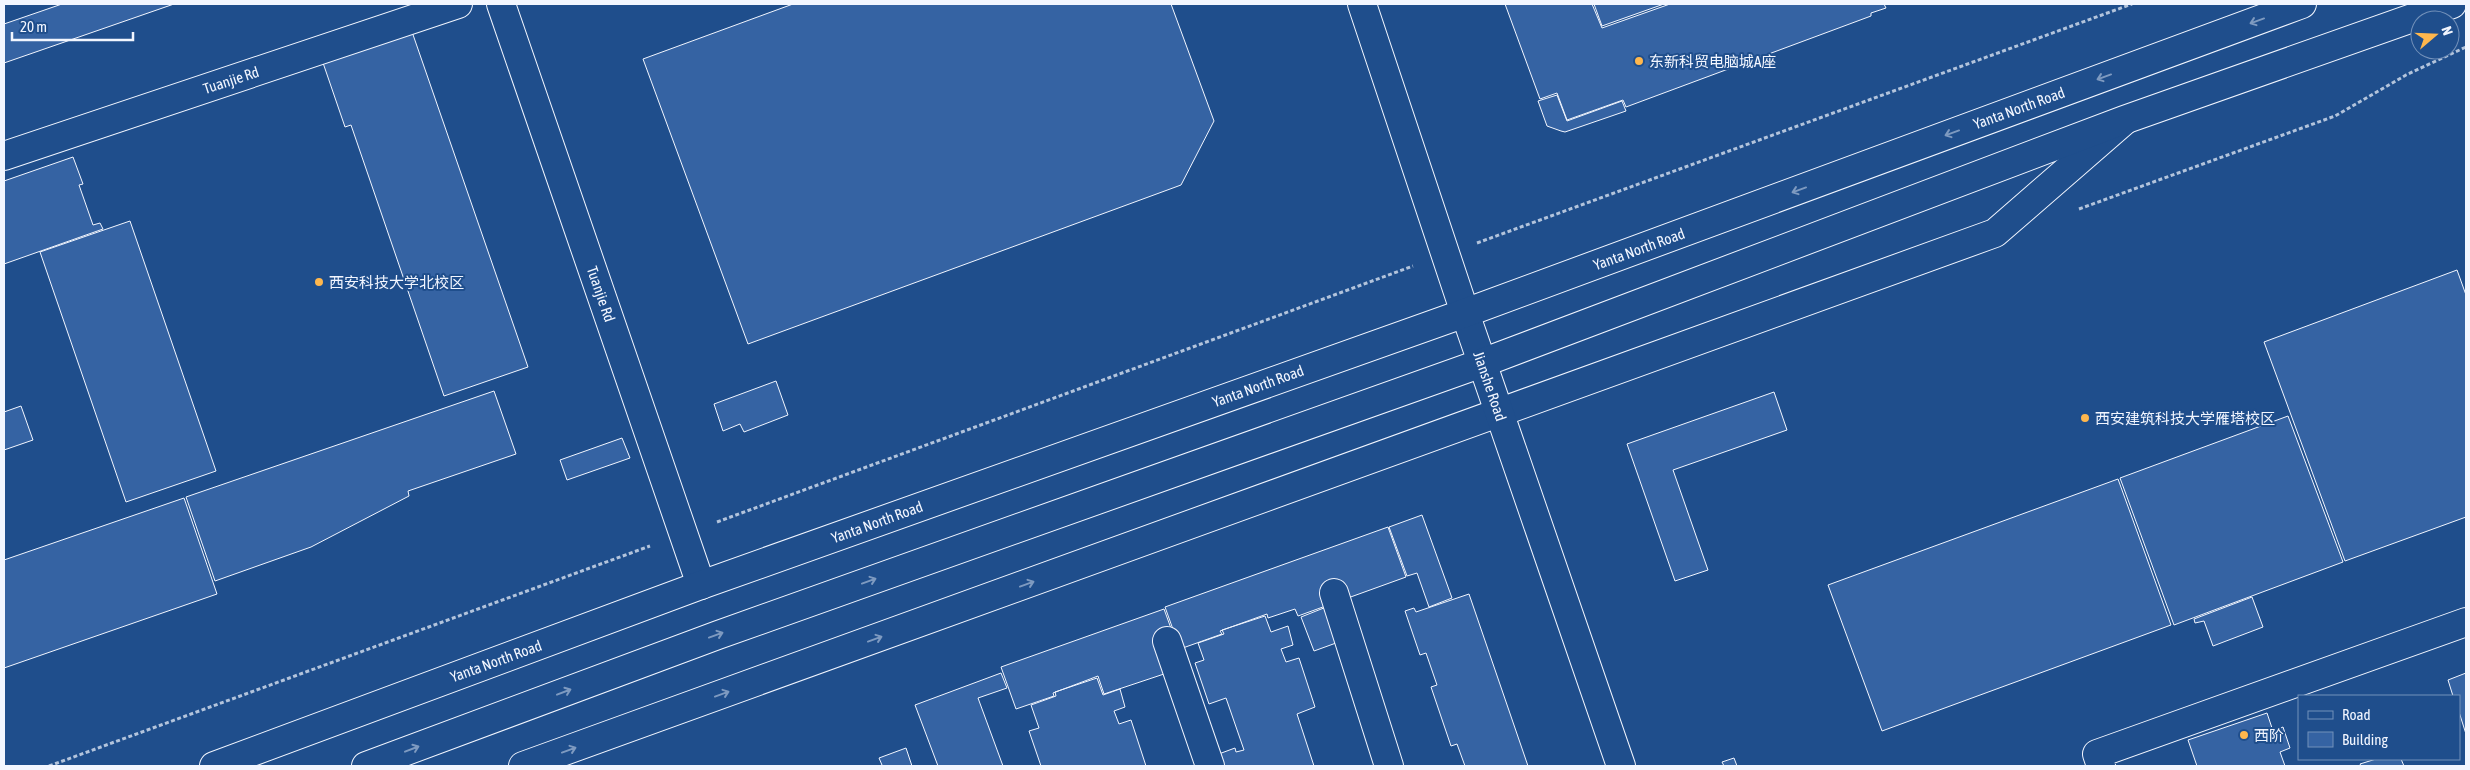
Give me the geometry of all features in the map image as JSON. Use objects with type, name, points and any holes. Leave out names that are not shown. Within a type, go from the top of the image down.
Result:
[{"type":"main road","name":"Tuanjie Rd","points":[[4,156],[458,4]]},
{"type":"main road","name":"Tuanjie Rd","points":[[501,4],[701,584]]},
{"type":"main road","name":"Jianshe Road","points":[[1362,4],[1465,313],[1621,766]]},
{"type":"main road","name":"Yanta North Road","points":[[214,766],[701,584],[1465,313],[2302,4]]},
{"type":"main road","points":[[366,766],[727,631],[1482,363],[2124,120],[2452,4]]},
{"type":"main road","points":[[523,766],[1995,233],[2124,120]]},
{"type":"main road","points":[[1334,593],[1389,766]]},
{"type":"main road","points":[[2099,760],[2466,622]]},
{"type":"main road","points":[[1166,641],[1210,766]]},
{"type":"path","points":[[49,766],[2132,4]]},
{"type":"path","points":[[2072,211],[2335,116],[2406,75],[2466,47]]},
{"type":"building","points":[[62,4],[174,4],[4,63],[4,24]]},
{"type":"building","points":[[793,4],[1171,4],[1214,121],[1181,185],[748,344],[643,59]]},
{"type":"building","name":"东新科贸电脑城A座","points":[[1505,4],[1592,4],[1602,28],[1670,4],[1884,4],[1886,8],[1871,13],[1871,16],[1626,107],[1623,100],[1567,120],[1557,93],[1540,99]]},
{"type":"building","points":[[1594,4],[1664,4],[1602,26]]},
{"type":"building","points":[[410,26],[528,367],[444,396],[351,125],[345,127],[321,57]]},
{"type":"building","points":[[1557,95],[1567,121],[1622,101],[1626,111],[1565,132],[1547,126],[1538,101]]},
{"type":"building","points":[[73,157],[83,184],[79,185],[93,225],[100,223],[103,229],[4,264],[4,181]]},
{"type":"building","points":[[130,221],[216,471],[126,502],[40,252]]},
{"type":"building","points":[[2457,270],[2466,295],[2466,517],[2345,561],[2264,342]]},
{"type":"building","points":[[776,381],[788,415],[744,432],[740,424],[723,431],[714,404]]},
{"type":"building","points":[[494,391],[516,454],[408,491],[409,496],[311,547],[215,581],[186,497]]},
{"type":"building","points":[[1774,392],[1787,430],[1673,470],[1708,570],[1675,581],[1627,444]]},
{"type":"building","points":[[21,406],[33,440],[4,450],[4,412]]},
{"type":"building","points":[[2288,416],[2343,562],[2174,625],[2120,478]]},
{"type":"building","points":[[622,438],[630,458],[567,480],[560,460]]},
{"type":"building","points":[[2118,479],[2171,625],[1882,731],[1828,585]]},
{"type":"building","points":[[184,498],[217,594],[4,668],[4,560]]},
{"type":"building","points":[[1422,515],[1452,598],[1429,607],[1417,573],[1407,576],[1389,527]]},
{"type":"building","points":[[1388,527],[1406,577],[1298,616],[1295,609],[1268,618],[1267,614],[1220,631],[1222,634],[1180,649],[1165,607]]},
{"type":"building","points":[[1469,594],[1528,766],[1465,766],[1457,744],[1451,746],[1431,687],[1437,685],[1426,653],[1420,655],[1405,611],[1414,608],[1416,612]]},
{"type":"building","points":[[2252,597],[2263,627],[2213,646],[2204,621],[2195,623],[2194,619]]},
{"type":"building","points":[[1344,600],[1358,635],[1314,651],[1301,617]]},
{"type":"building","points":[[1164,609],[1185,667],[1104,694],[1098,676],[1053,693],[1054,696],[1016,709],[1001,667]]},
{"type":"building","points":[[1265,616],[1271,632],[1288,626],[1293,645],[1281,649],[1286,662],[1299,658],[1315,707],[1297,714],[1314,766],[1220,766],[1216,755],[1235,748],[1236,752],[1244,750],[1226,698],[1209,704],[1195,663],[1204,660],[1198,643],[1224,634],[1222,630]]},
{"type":"building","points":[[1001,673],[1007,688],[978,698],[1003,766],[938,766],[915,705]]},
{"type":"building","points":[[2466,673],[2466,734],[2460,715],[2460,695],[2453,695],[2448,680]]},
{"type":"building","points":[[1097,678],[1103,695],[1120,689],[1125,707],[1114,711],[1119,724],[1131,720],[1146,766],[1041,766],[1029,731],[1039,728],[1031,705],[1056,696],[1055,692]]},
{"type":"building","name":"西阶","points":[[2267,713],[2273,731],[2283,727],[2290,748],[2280,752],[2285,766],[2197,766],[2188,740]]},
{"type":"building","points":[[906,748],[912,766],[880,766],[882,765],[879,758]]},
{"type":"building","points":[[1734,758],[1737,766],[1724,766],[1722,762]]},
{"type":"building","points":[[2373,760],[2401,760],[2404,766],[2361,766],[2360,764]]},
{"type":"place","name":"东新科贸电脑城A座","points":[[1639,61]]},
{"type":"place","name":"西安科技大学北校区","points":[[319,282]]},
{"type":"place","name":"西安建筑科技大学雁塔校区","points":[[2085,418]]},
{"type":"place","name":"西阶","points":[[2244,735]]}]
